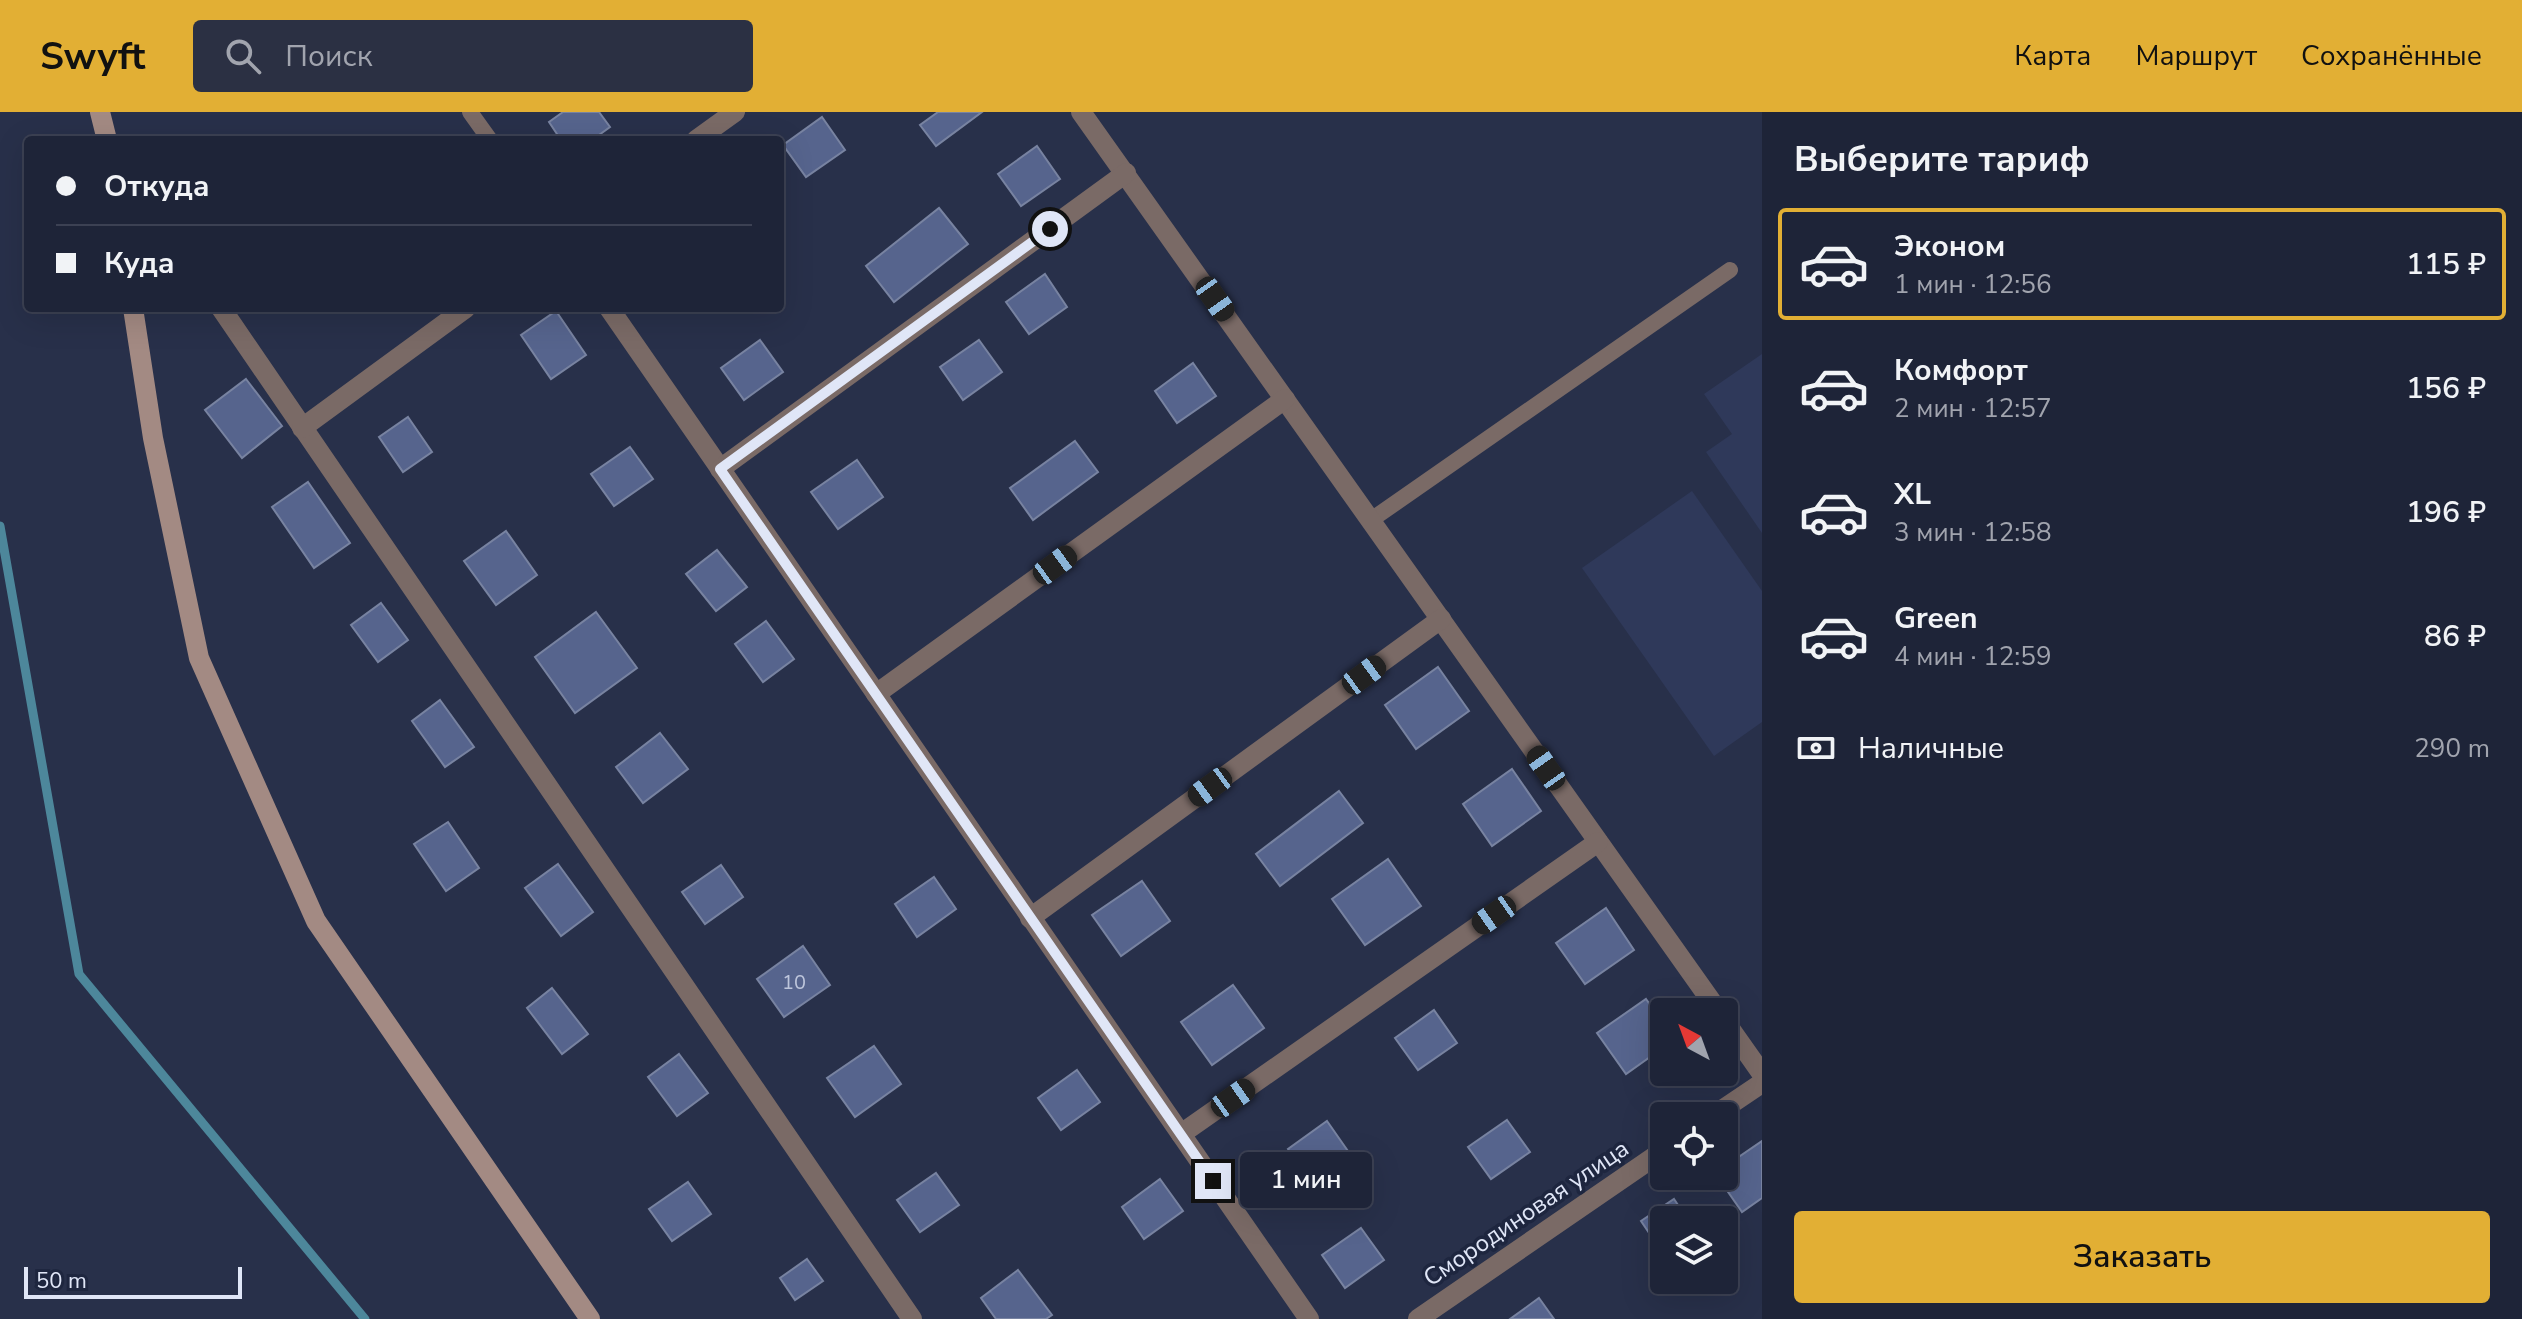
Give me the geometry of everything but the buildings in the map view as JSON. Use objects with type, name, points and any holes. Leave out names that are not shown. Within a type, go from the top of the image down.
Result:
[{"type":"street","points":[[100,112],[106,136]]},
{"type":"street","points":[[702,136],[735,112]]},
{"type":"street","points":[[1081,112],[1709,998]]},
{"type":"street","points":[[720,469],[1126,173]]},
{"type":"street","points":[[134,312],[153,438],[199,658],[316,921],[590,1319]]},
{"type":"street","points":[[224,312],[912,1319]]},
{"type":"street","points":[[302,428],[461,312]]},
{"type":"street","points":[[612,312],[1309,1319]]},
{"type":"street","points":[[876,694],[1285,399]]},
{"type":"street","points":[[1030,918],[1441,619]]},
{"type":"street","points":[[1181,1134],[1598,842]]},
{"type":"street","points":[[1738,1040],[1762,1074]]},
{"type":"street","points":[[1734,1102],[1762,1083]]},
{"type":"street","name":"Смородиновая улица","points":[[1418,1319],[1650,1160]]},
{"type":"lane","points":[[470,112],[487,136]]},
{"type":"lane","points":[[1371,520],[1730,270]]},
{"type":"shaded area","points":[[1762,354],[1762,533],[1706,452],[1732,434],[1704,394]]},
{"type":"shaded area","points":[[1692,491],[1762,591],[1762,722],[1714,756],[1582,568]]},
{"type":"waterway","points":[[0,526],[79,974],[365,1319]]},
{"type":"route","points":[[1050,229],[720,469],[1213,1181]]}]
